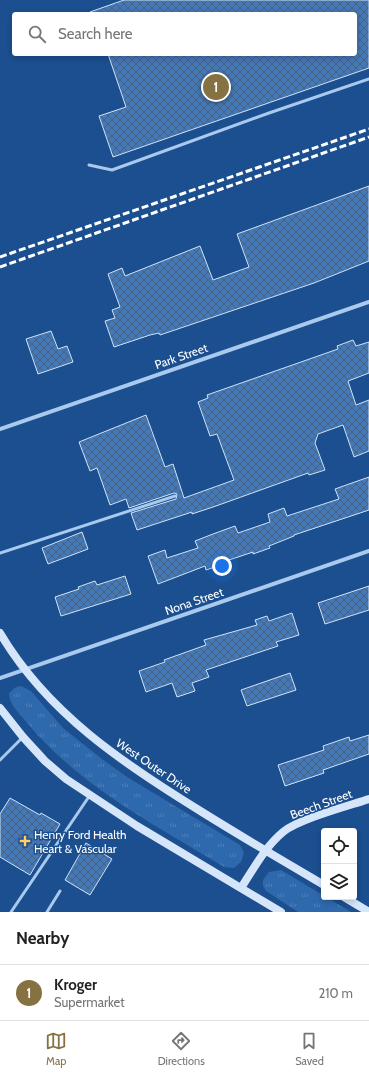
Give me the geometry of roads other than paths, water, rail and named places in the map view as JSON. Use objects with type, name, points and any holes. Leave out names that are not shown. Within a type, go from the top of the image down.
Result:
[{"type":"main road","name":"West Outer Drive","points":[[0,633],[10,651],[54,702],[96,742],[159,785],[321,883]]},
{"type":"main road","points":[[0,708],[23,737],[66,779],[137,826],[281,912]]},
{"type":"main road","name":"Beech Street","points":[[241,888],[264,850],[284,831],[296,825],[369,799]]},
{"type":"main road","points":[[349,900],[369,912]]},
{"type":"street","name":"Park Street","points":[[0,429],[369,302]]},
{"type":"street","name":"Nona Street","points":[[0,678],[369,551]]},
{"type":"lane","points":[[89,165],[112,170],[269,112],[369,79]]},
{"type":"lane","points":[[0,553],[175,496]]},
{"type":"lane","points":[[0,760],[23,737]]},
{"type":"lane","points":[[11,912],[90,795]]},
{"type":"lane","points":[[47,912],[60,891]]},
{"type":"railway","points":[[0,257],[369,129]]},
{"type":"railway","points":[[0,267],[369,137]]},
{"type":"place","name":"Kroger","points":[[216,87]]},
{"type":"place","name":"Henry Ford Health Heart & Vascular","points":[[25,841]]}]
